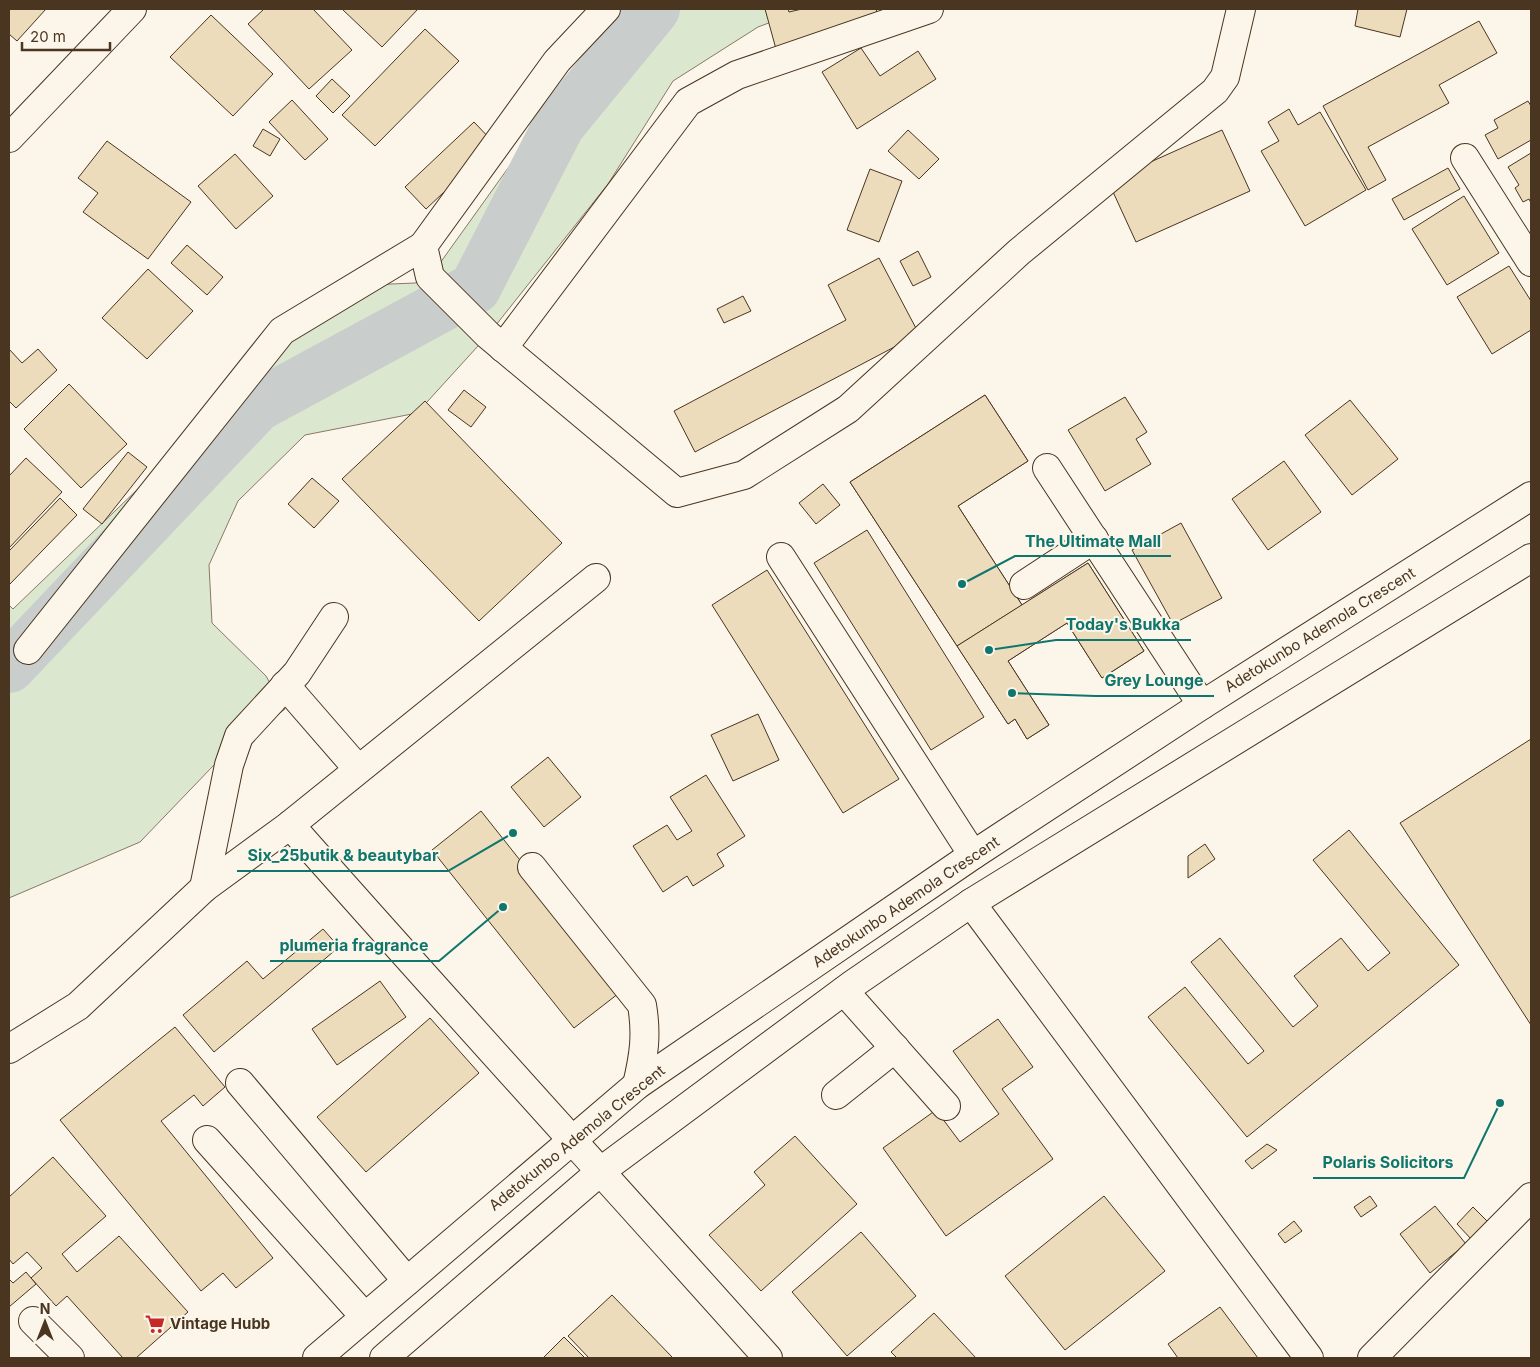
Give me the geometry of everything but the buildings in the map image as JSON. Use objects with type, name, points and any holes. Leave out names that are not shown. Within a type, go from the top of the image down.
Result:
[{"type":"main road","points":[[9,138],[132,9]]},
{"type":"main road","points":[[28,650],[282,331],[423,246],[557,61],[606,9]]},
{"type":"main road","points":[[495,342],[688,102],[737,75],[929,9]]},
{"type":"main road","points":[[423,246],[430,277],[495,342],[677,493],[744,475],[848,409],[1019,252],[1215,91],[1225,77],[1241,9]]},
{"type":"main road","points":[[1465,158],[1531,262]]},
{"type":"main road","points":[[1048,468],[1202,705]]},
{"type":"main road","name":"Adetokunbo Ademola Crescent","points":[[317,1358],[637,1085],[973,855],[1202,705],[1531,496]]},
{"type":"main road","points":[[1024,585],[1094,540]]},
{"type":"main road","points":[[781,558],[973,855]]},
{"type":"main road","points":[[384,1358],[601,1171],[844,991],[971,903],[1531,558]]},
{"type":"main road","points":[[9,1049],[78,1006],[204,888],[290,824],[596,578]]},
{"type":"main road","points":[[204,888],[229,765],[239,736],[296,673],[334,617]]},
{"type":"main road","points":[[285,685],[358,769]]},
{"type":"main road","points":[[290,824],[518,1082],[573,1138],[768,1358]]},
{"type":"main road","points":[[532,867],[642,1004],[646,1029],[645,1051],[637,1085]]},
{"type":"main road","points":[[971,903],[1309,1358]]},
{"type":"main road","points":[[844,991],[946,1106]]},
{"type":"main road","points":[[836,1095],[895,1048]]},
{"type":"main road","points":[[240,1083],[407,1281]]},
{"type":"main road","points":[[207,1140],[365,1317]]},
{"type":"main road","points":[[1372,1358],[1531,1197]]},
{"type":"main road","points":[[33,1321],[70,1358]]},
{"type":"green space","points":[[622,9],[806,9],[758,27],[673,81],[608,184],[488,335],[417,413],[305,435],[238,501],[209,565],[212,623],[266,676],[285,709],[214,765],[140,842],[9,898],[9,605],[13,609],[296,337],[368,285],[415,283],[430,277]]},
{"type":"waterway","points":[[9,667],[257,406],[475,288],[559,125],[654,9]]},
{"type":"place","name":"The Ultimate Mall","points":[[962,584]]},
{"type":"place","name":"Today's Bukka","points":[[989,650]]},
{"type":"place","name":"Grey Lounge","points":[[1012,693]]},
{"type":"place","name":"Six_25butik & beautybar","points":[[513,833]]},
{"type":"place","name":"plumeria fragrance","points":[[503,907]]},
{"type":"place","name":"Polaris Solicitors","points":[[1500,1103]]},
{"type":"place","name":"Vintage Hubb","points":[[155,1324]]}]
